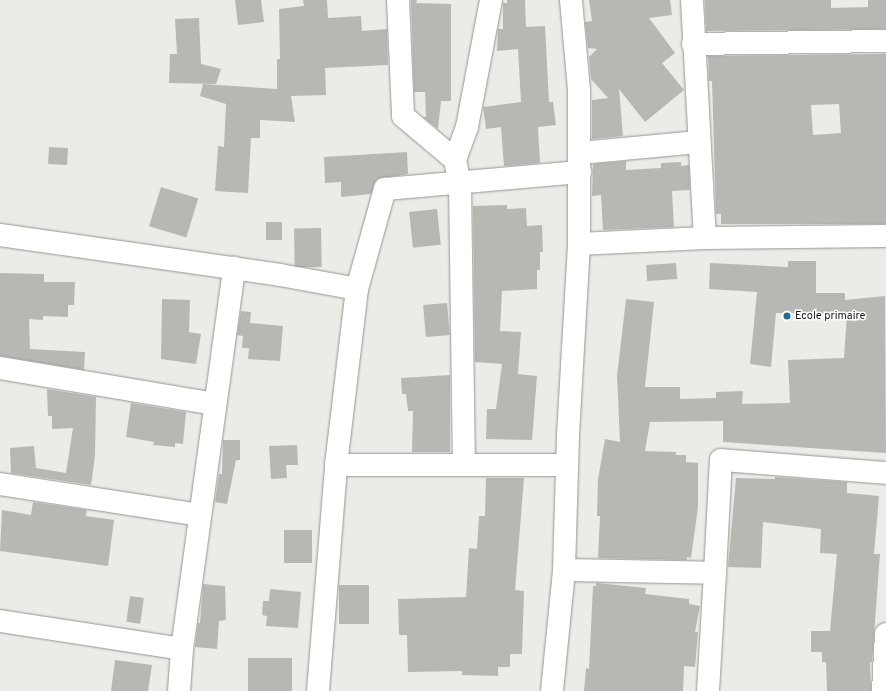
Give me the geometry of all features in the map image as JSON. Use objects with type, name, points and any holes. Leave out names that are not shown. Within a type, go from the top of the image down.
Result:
[{"type":"street","points":[[398,0],[403,116],[455,160]]},
{"type":"street","points":[[464,464],[460,183],[455,160],[467,127],[491,0]]},
{"type":"street","points":[[552,691],[564,570],[567,465],[578,244],[580,163],[579,90],[571,0]]},
{"type":"street","points":[[692,0],[698,142],[705,238]]},
{"type":"street","points":[[693,44],[886,41]]},
{"type":"street","points":[[318,691],[336,465],[357,289],[385,189],[460,183],[698,142]]},
{"type":"street","points":[[0,235],[234,268],[357,289]]},
{"type":"street","points":[[578,244],[705,238],[886,236]]},
{"type":"street","points":[[179,691],[182,649],[214,404],[234,268]]},
{"type":"street","points":[[0,368],[214,404]]},
{"type":"street","points":[[708,691],[716,574],[721,460],[886,473]]},
{"type":"street","points":[[336,465],[567,465]]},
{"type":"street","points":[[0,484],[200,515]]},
{"type":"street","points":[[564,570],[716,574]]},
{"type":"street","points":[[0,622],[182,649]]},
{"type":"street","points":[[882,691],[886,634]]},
{"type":"building","points":[[235,0],[261,0],[264,22],[238,25]]},
{"type":"building","points":[[303,0],[327,0],[328,18],[361,16],[362,31],[387,29],[388,65],[325,68],[326,95],[291,96],[295,122],[260,120],[260,138],[251,138],[248,193],[215,191],[218,146],[224,147],[226,104],[200,96],[203,84],[277,89],[277,59],[280,59],[279,9],[304,6]]},
{"type":"building","points":[[411,0],[417,0],[416,3],[451,4],[451,101],[441,101],[438,129],[423,117],[426,117],[425,92],[414,92]]},
{"type":"building","points":[[507,0],[525,0],[526,27],[545,26],[549,102],[553,102],[556,125],[538,127],[540,163],[504,166],[501,127],[486,129],[483,107],[521,102],[518,49],[497,51],[498,29],[503,29],[503,3],[507,3]]},
{"type":"building","points":[[589,0],[670,0],[672,15],[649,18],[675,53],[662,63],[684,90],[645,122],[619,89],[623,136],[592,139],[592,100],[608,98],[591,79],[589,57],[597,49],[588,48],[585,22],[592,21]]},
{"type":"building","points":[[705,0],[831,0],[831,8],[868,7],[868,0],[886,0],[886,29],[706,31]]},
{"type":"building","points":[[199,18],[201,64],[221,69],[216,84],[169,83],[170,54],[177,54],[175,19]]},
{"type":"building","points":[[886,54],[886,224],[721,224],[721,214],[716,214],[712,81],[709,81],[708,56]],"holes":[[[839,104],[841,133],[813,135],[811,105]]]},
{"type":"building","points":[[49,147],[68,148],[67,165],[48,164]]},
{"type":"building","points":[[407,152],[408,174],[377,179],[371,194],[341,197],[341,182],[325,183],[324,157]]},
{"type":"building","points":[[626,161],[626,170],[661,168],[661,163],[681,162],[681,166],[689,165],[690,190],[672,191],[674,227],[603,230],[601,195],[592,196],[593,164]]},
{"type":"building","points":[[161,187],[198,198],[186,238],[149,226]]},
{"type":"building","points":[[507,205],[507,209],[526,208],[527,226],[542,225],[543,252],[540,252],[540,270],[537,270],[537,289],[502,291],[500,331],[521,332],[518,374],[537,376],[532,440],[486,439],[487,409],[496,409],[502,364],[475,362],[473,206]]},
{"type":"building","points":[[437,209],[441,245],[413,248],[409,212]]},
{"type":"building","points":[[266,222],[282,222],[282,240],[266,240]]},
{"type":"building","points":[[294,228],[321,228],[322,267],[295,267]]},
{"type":"building","points":[[788,261],[816,261],[816,293],[845,293],[845,300],[885,296],[886,453],[723,442],[723,421],[650,422],[645,451],[676,452],[676,455],[686,455],[686,462],[698,463],[698,507],[691,558],[687,557],[687,560],[598,558],[600,516],[597,516],[598,479],[605,439],[620,442],[617,376],[626,299],[654,302],[645,387],[680,387],[680,399],[716,398],[716,392],[743,391],[742,404],[790,403],[788,360],[844,358],[847,313],[776,313],[771,367],[750,364],[757,292],[709,289],[710,263],[788,267]]},
{"type":"building","points":[[676,263],[677,279],[647,281],[646,265]]},
{"type":"building","points":[[0,273],[44,274],[44,282],[75,282],[74,305],[68,305],[68,317],[43,316],[43,320],[29,319],[30,349],[85,352],[84,370],[0,356]]},
{"type":"building","points":[[162,299],[190,300],[189,332],[201,334],[196,364],[161,359]]},
{"type":"building","points":[[447,303],[450,335],[426,337],[423,305]]},
{"type":"building","points":[[241,311],[251,312],[250,323],[283,326],[280,361],[248,359],[249,348],[242,348],[243,336],[237,335]]},
{"type":"building","points":[[450,375],[450,452],[412,452],[413,411],[408,411],[406,394],[402,394],[401,378]]},
{"type":"building","points":[[47,389],[96,397],[95,456],[91,485],[11,473],[10,448],[34,446],[36,468],[66,473],[73,428],[52,429],[52,416],[48,416]]},
{"type":"building","points":[[131,403],[186,412],[183,444],[175,443],[175,447],[153,445],[154,442],[126,437]]},
{"type":"building","points":[[223,440],[240,440],[240,460],[236,460],[227,504],[215,502],[219,474],[222,474]]},
{"type":"building","points":[[297,445],[298,465],[286,465],[287,478],[271,479],[269,446]]},
{"type":"building","points":[[775,477],[847,482],[847,493],[879,496],[874,554],[880,554],[872,662],[870,662],[871,691],[827,691],[826,662],[822,662],[822,652],[811,652],[811,631],[830,631],[837,554],[820,553],[821,529],[763,522],[761,568],[728,567],[736,478],[775,479]]},
{"type":"building","points":[[486,478],[524,478],[515,590],[524,591],[522,654],[510,654],[510,667],[498,667],[498,676],[462,675],[462,671],[408,672],[407,635],[399,635],[398,599],[466,597],[469,548],[477,549],[479,516],[485,516]]},
{"type":"building","points":[[33,502],[87,510],[86,516],[114,520],[108,566],[0,551],[2,510],[31,515]]},
{"type":"building","points":[[284,530],[312,530],[312,563],[284,563]]},
{"type":"building","points":[[596,583],[646,588],[645,594],[689,599],[689,604],[700,606],[695,632],[698,632],[695,667],[684,666],[683,691],[584,691],[586,668],[589,669],[593,586],[596,586]]},
{"type":"building","points":[[203,584],[225,586],[226,620],[219,621],[217,649],[195,647],[198,623],[200,623]]},
{"type":"building","points":[[339,585],[369,585],[369,624],[339,624]]},
{"type":"building","points":[[270,589],[301,592],[298,628],[266,626],[267,616],[262,615],[263,601],[269,601]]},
{"type":"building","points":[[130,596],[144,598],[140,624],[126,622]]},
{"type":"building","points":[[248,658],[292,658],[292,691],[248,691]]},
{"type":"building","points":[[115,660],[152,665],[148,691],[111,691]]},
{"type":"place","name":"Ecole primaire","points":[[787,316]]}]
